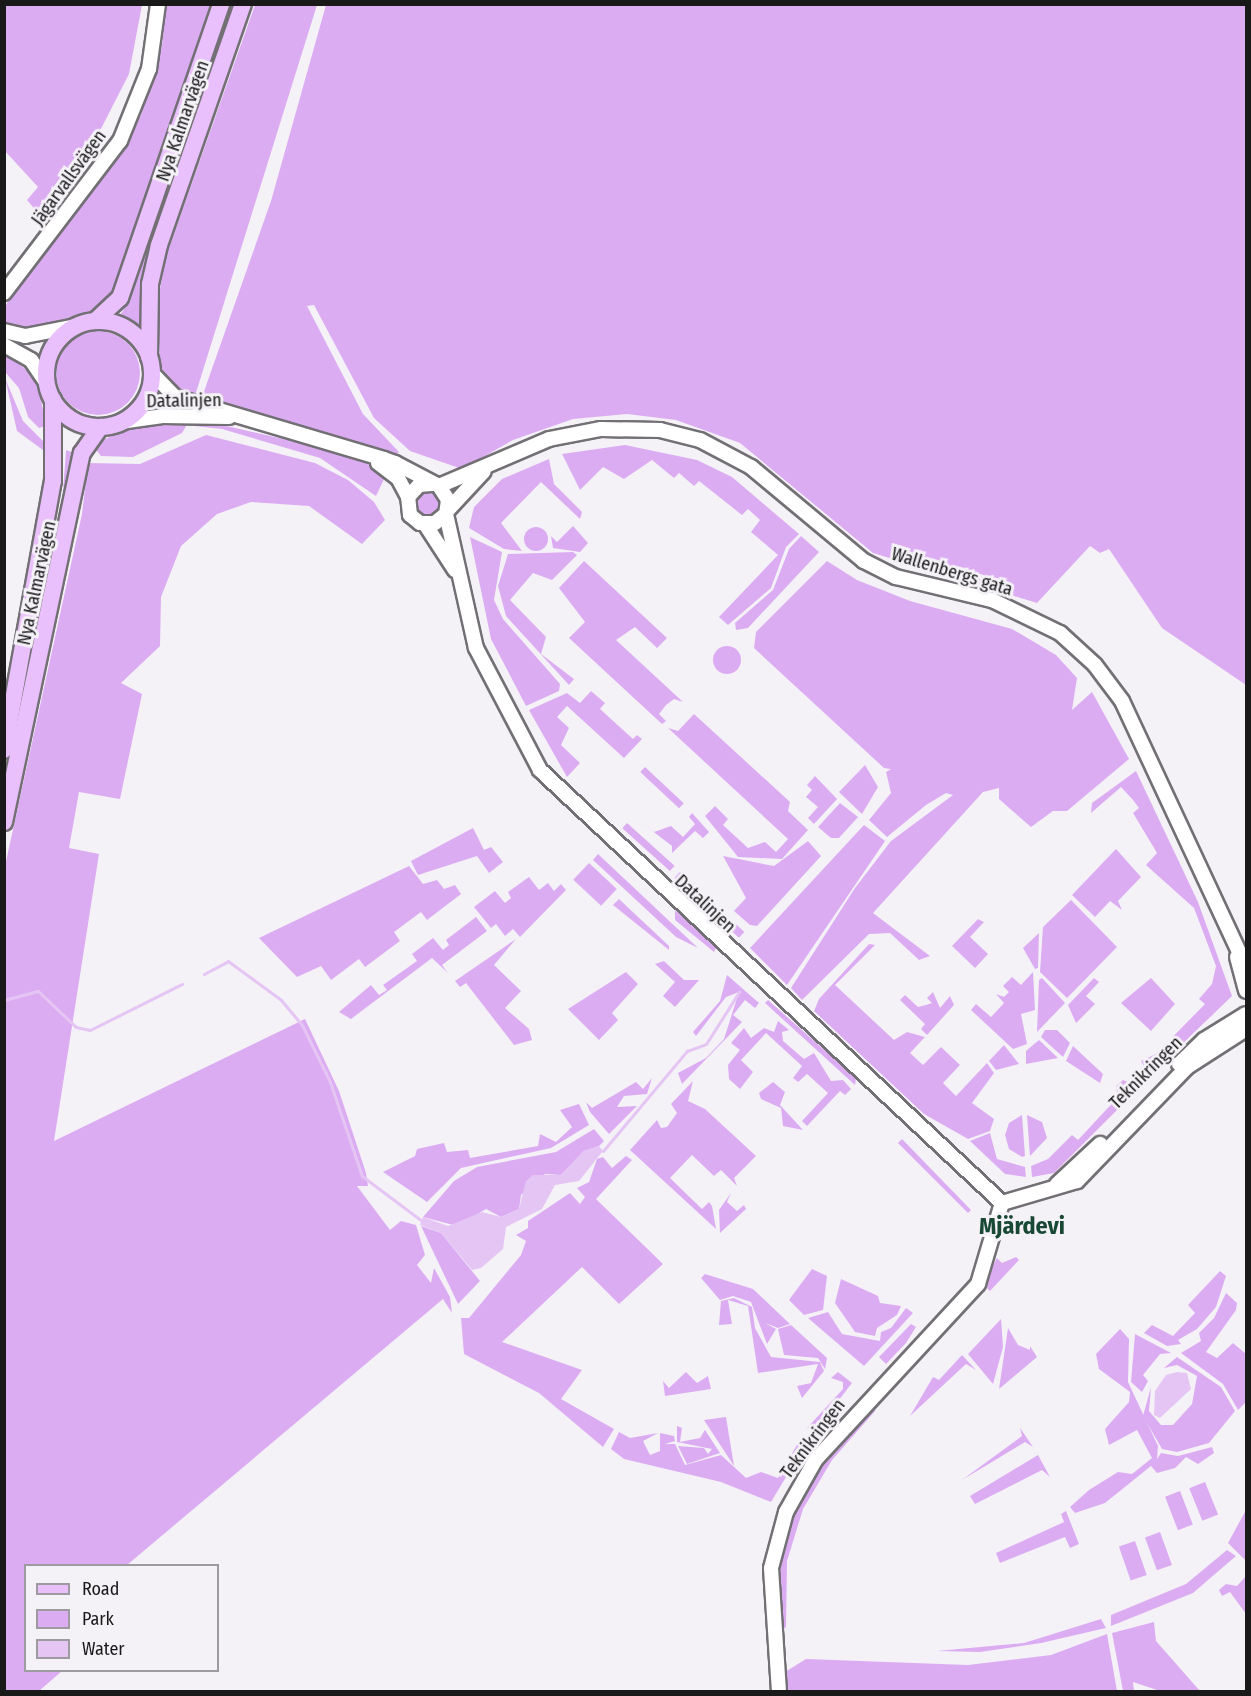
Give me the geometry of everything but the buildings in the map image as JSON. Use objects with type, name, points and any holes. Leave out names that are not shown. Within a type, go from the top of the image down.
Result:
[{"type":"main road","name":"Nya Kalmarvägen","points":[[94,321],[120,298],[220,4]]},
{"type":"main road","name":"Nya Kalmarvägen","points":[[150,365],[150,284],[159,245],[243,4]]},
{"type":"main road","points":[[94,321],[128,330],[150,365],[143,402],[120,422],[100,427],[77,422],[53,400],[47,384],[50,354],[77,326],[94,321]]},
{"type":"main road","name":"Nya Kalmarvägen","points":[[4,750],[53,482],[53,400]]},
{"type":"main road","name":"Nya Kalmarvägen","points":[[4,822],[82,453],[100,427]]},
{"type":"street","name":"Jägarvallsvägen","points":[[4,293],[124,133],[149,69],[158,4]]},
{"type":"street","points":[[4,331],[25,336],[77,326]]},
{"type":"street","points":[[4,345],[31,360],[47,384]]},
{"type":"street","name":"Datalinjen","points":[[150,365],[169,394],[395,463],[437,485]]},
{"type":"street","name":"Datalinjen","points":[[120,422],[194,415],[249,419]]},
{"type":"street","name":"Wallenbergs gata","points":[[437,485],[549,439],[601,429],[660,430],[700,440],[751,468],[864,561],[897,577],[992,600],[1060,633],[1095,665],[1122,701],[1246,967]]},
{"type":"street","name":"Datalinjen","points":[[352,450],[391,471],[408,497]]},
{"type":"street","name":"Wallenbergs gata","points":[[446,512],[498,461]]},
{"type":"street","points":[[419,485],[437,485],[448,500],[446,512],[425,524],[410,515],[408,497],[419,485]]},
{"type":"street","name":"Datalinjen","points":[[446,512],[459,580],[483,665],[551,784],[1002,1203]]},
{"type":"street","name":"Datalinjen","points":[[425,524],[459,580]]},
{"type":"street","name":"Wallenbergs gata","points":[[1230,929],[1246,991]]},
{"type":"street","name":"Teknikringen","points":[[1050,1189],[1204,1040],[1246,1014]]},
{"type":"street","name":"Teknikringen","points":[[779,1692],[770,1590],[780,1529],[810,1468],[875,1390],[978,1284],[985,1266],[994,1217],[1002,1203],[1077,1181],[1187,1067],[1246,1029]]},
{"type":"green space","points":[[5,4],[142,5],[129,74],[83,164],[43,219],[27,200],[38,187],[5,151]]},
{"type":"green space","points":[[166,5],[210,5],[113,296],[93,313],[22,331],[6,325],[5,307],[13,292],[108,171],[141,115],[162,46]]},
{"type":"green space","points":[[230,5],[234,5],[150,244],[139,331],[118,318],[128,303]]},
{"type":"green space","points":[[255,5],[317,5],[194,399],[169,390],[160,378],[158,299],[166,256]]},
{"type":"green space","points":[[326,5],[1246,5],[1246,685],[1162,628],[1109,549],[1100,553],[1090,546],[1037,603],[873,553],[740,443],[676,420],[627,414],[573,419],[513,440],[462,469],[410,451],[374,418],[314,305],[307,306],[363,414],[399,452],[395,458],[201,400],[271,201]]},
{"type":"green space","points":[[98,331],[114,334],[128,343],[137,357],[140,373],[137,389],[128,403],[114,412],[98,415],[82,412],[68,403],[59,389],[56,373],[59,357],[68,343],[82,334]]},
{"type":"green space","points":[[5,353],[37,378],[46,426],[39,428],[28,417],[19,388],[5,372]]},
{"type":"green space","points":[[5,378],[23,421],[47,445],[47,453],[17,431]]},
{"type":"green space","points":[[196,419],[344,453],[387,473],[376,496],[320,458],[222,429],[194,426]]},
{"type":"green space","points":[[189,421],[182,433],[133,457],[101,456],[93,446],[127,427]]},
{"type":"green space","points":[[206,435],[315,463],[348,480],[374,502],[385,520],[362,544],[309,506],[251,502],[217,514],[181,546],[161,597],[160,646],[121,683],[142,694],[120,799],[79,792],[69,848],[99,854],[54,1141],[305,1019],[339,1091],[366,1173],[368,1186],[357,1186],[390,1230],[401,1221],[416,1225],[425,1255],[417,1265],[431,1283],[434,1268],[450,1297],[452,1313],[443,1299],[128,1564],[24,1564],[24,1672],[61,1672],[39,1691],[5,1692],[5,866],[82,514],[88,463],[140,464]]},
{"type":"green space","points":[[625,445],[697,460],[732,477],[799,534],[786,547],[771,588],[728,625],[719,617],[778,555],[751,532],[760,520],[748,509],[742,515],[699,481],[694,486],[679,473],[674,478],[652,460],[624,479],[603,467],[580,490],[562,454]]},
{"type":"green space","points":[[66,450],[74,453],[15,737],[63,492]]},
{"type":"green space","points":[[549,459],[554,484],[582,512],[580,519],[541,482],[501,523],[522,551],[504,549],[469,528],[474,507],[502,479]]},
{"type":"green space","points":[[428,490],[438,494],[442,504],[438,514],[428,518],[418,514],[414,504],[418,494]]},
{"type":"green space","points":[[573,526],[588,543],[580,552],[553,548],[551,536],[557,542]]},
{"type":"green space","points":[[536,527],[545,530],[548,539],[545,548],[536,551],[527,548],[524,539],[527,530]]},
{"type":"green space","points":[[801,536],[819,552],[748,628],[736,630],[735,623],[773,590],[789,549]]},
{"type":"green space","points":[[470,537],[502,552],[494,600],[503,619],[560,684],[559,691],[526,706],[491,639]]},
{"type":"green space","points":[[573,552],[577,555],[552,580],[533,573],[510,600],[546,637],[541,654],[574,679],[569,685],[506,616],[498,586],[508,554]]},
{"type":"green space","points":[[584,561],[667,638],[657,648],[635,627],[616,640],[683,702],[674,699],[666,705],[659,714],[666,721],[662,724],[569,638],[585,622],[559,588]]},
{"type":"green space","points":[[827,561],[857,580],[910,601],[1012,629],[1056,655],[1077,678],[1072,710],[1092,692],[1129,759],[1067,811],[1053,811],[1031,827],[999,799],[999,788],[983,792],[873,913],[930,956],[919,960],[890,933],[869,934],[802,1000],[791,988],[855,888],[891,841],[953,795],[946,793],[926,805],[887,837],[869,820],[891,793],[886,772],[891,769],[884,768],[754,648],[756,632]]},
{"type":"green space","points":[[727,646],[737,650],[741,660],[737,670],[727,674],[717,670],[713,660],[717,650]]},
{"type":"green space","points":[[591,691],[605,703],[600,709],[633,739],[637,735],[642,739],[624,758],[567,706],[557,717],[569,728],[561,745],[580,763],[567,777],[529,710],[567,693],[580,703]]},
{"type":"green space","points":[[694,714],[790,802],[788,811],[808,830],[782,859],[738,857],[705,816],[715,806],[728,819],[723,825],[748,848],[765,842],[776,852],[788,839],[668,728],[678,731]]},
{"type":"green space","points":[[865,765],[878,787],[862,814],[839,792]]},
{"type":"green space","points":[[645,767],[684,803],[679,808],[640,772]]},
{"type":"green space","points":[[1136,771],[1198,902],[1232,996],[1149,1076],[1141,1061],[1156,1054],[1205,1004],[1199,999],[1212,984],[1216,966],[1194,908],[1146,865],[1157,853],[1133,813],[1139,808],[1133,800],[1121,787],[1091,813],[1092,803]]},
{"type":"green space","points":[[815,776],[837,799],[814,824],[808,818],[818,807],[806,797],[812,790],[807,785]]},
{"type":"green space","points":[[840,803],[858,817],[839,838],[831,838],[818,827]]},
{"type":"green space","points":[[692,813],[709,832],[703,838],[695,831],[672,853],[672,846],[633,816],[654,832],[671,826],[683,837],[695,824],[689,817]]},
{"type":"green space","points":[[627,823],[675,866],[670,871],[622,828]]},
{"type":"green space","points":[[864,825],[885,841],[787,985],[750,948]]},
{"type":"green space","points":[[473,828],[484,850],[491,847],[503,862],[489,873],[477,856],[418,875],[411,861]]},
{"type":"green space","points":[[619,831],[728,933],[725,939],[617,834]]},
{"type":"green space","points":[[808,841],[821,856],[757,926],[750,925],[734,911],[746,898],[723,856],[774,866]]},
{"type":"green space","points":[[1116,849],[1141,877],[1118,901],[1122,910],[1110,901],[1095,917],[1072,895]]},
{"type":"green space","points":[[598,854],[698,948],[676,937],[593,860]]},
{"type":"green space","points":[[589,863],[617,889],[601,906],[573,880]]},
{"type":"green space","points":[[409,866],[423,884],[437,880],[444,889],[455,885],[461,894],[427,920],[421,912],[394,932],[400,941],[365,967],[359,959],[331,980],[321,966],[297,977],[259,938]]},
{"type":"green space","points":[[680,872],[744,932],[739,938],[675,878]]},
{"type":"green space","points":[[529,877],[539,890],[548,883],[554,891],[561,884],[566,890],[520,937],[513,929],[505,936],[496,924],[491,928],[474,907],[495,891],[505,903],[511,898],[508,892]]},
{"type":"green space","points":[[619,899],[669,946],[669,950],[613,905]]},
{"type":"green space","points":[[1071,900],[1117,947],[1067,998],[1040,972],[1043,927]]},
{"type":"green space","points":[[675,910],[716,948],[714,952],[675,920]]},
{"type":"green space","points":[[476,917],[487,931],[442,965],[448,973],[432,958],[351,1019],[339,1012],[371,985],[379,995],[387,990],[383,985],[417,961],[412,954],[433,938],[443,950],[449,945],[446,940]]},
{"type":"green space","points":[[978,919],[984,922],[970,937],[988,954],[975,968],[952,946]]},
{"type":"green space","points":[[1039,933],[1038,968],[1035,969],[1023,948]]},
{"type":"green space","points":[[516,939],[494,965],[521,991],[505,1008],[529,1029],[532,1040],[514,1045],[466,983],[460,987],[455,981]]},
{"type":"green space","points":[[869,944],[875,945],[835,985],[894,1040],[907,1032],[925,1037],[910,1053],[923,1065],[941,1047],[960,1065],[943,1083],[956,1096],[987,1063],[994,1073],[972,1103],[994,1119],[990,1131],[968,1139],[924,1114],[814,1011],[819,999]]},
{"type":"green space","points":[[664,961],[684,980],[699,980],[675,1007],[663,996],[675,982],[655,964]]},
{"type":"green space","points":[[626,972],[638,984],[612,1013],[618,1020],[599,1040],[568,1009]]},
{"type":"green space","points":[[1033,972],[1035,1010],[1021,1014],[1027,1044],[1013,1049],[971,1010],[976,1004],[991,1017],[1004,1003],[996,994],[1004,997],[1009,992],[1003,986],[1012,977],[1021,985]]},
{"type":"green space","points":[[727,975],[759,1003],[755,1008],[745,1000],[733,1015],[742,1022],[682,1084],[678,1073],[706,1058],[724,1039],[739,992],[726,997],[696,1036],[693,1032],[720,1001]]},
{"type":"green space","points":[[1042,978],[1065,1003],[1037,1032],[1039,980]]},
{"type":"green space","points":[[1094,978],[1099,982],[1086,996],[1095,1004],[1076,1023],[1068,1005]]},
{"type":"green space","points":[[1151,978],[1175,1004],[1151,1031],[1121,1003]]},
{"type":"green space","points":[[933,992],[940,1008],[950,996],[954,1005],[927,1035],[921,1029],[925,1024],[900,1000],[905,995],[918,1007],[932,1003],[927,998]]},
{"type":"green space","points":[[768,1000],[856,1078],[855,1085],[765,1003]]},
{"type":"green space","points":[[778,1021],[789,1030],[782,1032],[783,1041],[804,1059],[814,1053],[831,1081],[843,1080],[851,1089],[845,1095],[840,1091],[807,1126],[802,1121],[828,1093],[807,1074],[798,1082],[793,1078],[802,1066],[766,1033],[741,1060],[753,1072],[740,1089],[729,1079],[728,1065],[740,1050],[731,1043],[744,1028],[751,1038],[764,1028],[774,1032]]},
{"type":"green space","points":[[1045,1030],[1057,1030],[1070,1043],[1063,1057],[1041,1037]]},
{"type":"green space","points":[[1039,1040],[1058,1058],[1026,1064],[1026,1051]]},
{"type":"green space","points":[[1004,1045],[1019,1064],[996,1070],[989,1061]]},
{"type":"green space","points":[[1073,1046],[1103,1074],[1100,1083],[1066,1061]]},
{"type":"green space","points":[[652,1078],[647,1094],[624,1096],[617,1107],[637,1106],[609,1134],[590,1112],[586,1102],[592,1108],[636,1082],[643,1089]]},
{"type":"green space","points":[[1123,1080],[1140,1087],[1054,1173],[1032,1177],[1031,1166],[1048,1159],[1072,1135],[1078,1140],[1118,1097],[1116,1086]]},
{"type":"green space","points":[[693,1081],[688,1101],[705,1109],[756,1156],[734,1178],[737,1186],[721,1170],[714,1176],[692,1155],[670,1178],[702,1209],[709,1202],[712,1206],[716,1229],[630,1150],[657,1120],[661,1128],[667,1127],[677,1113],[671,1104]]},
{"type":"green space","points":[[773,1082],[785,1092],[780,1105],[803,1130],[783,1126],[781,1108],[761,1099],[759,1093]]},
{"type":"green space","points":[[579,1104],[589,1125],[551,1148],[461,1168],[427,1202],[383,1172],[415,1156],[417,1149],[444,1143],[447,1152],[468,1150],[470,1158],[538,1146],[540,1134],[556,1142],[572,1127],[560,1110]]},
{"type":"green space","points":[[1022,1115],[1025,1156],[1022,1157],[1009,1149],[1005,1135],[1009,1123]]},
{"type":"green space","points":[[1027,1115],[1042,1122],[1047,1138],[1030,1156]]},
{"type":"green space","points":[[594,1129],[604,1141],[599,1146],[584,1151],[561,1175],[545,1174],[521,1195],[519,1209],[501,1217],[486,1209],[457,1226],[423,1217],[454,1181],[477,1167],[556,1152]]},
{"type":"green space","points":[[990,1133],[997,1159],[1025,1167],[1026,1177],[1005,1174],[970,1141]]},
{"type":"green space","points":[[902,1139],[971,1210],[968,1213],[898,1143]]},
{"type":"green space","points":[[626,1156],[632,1160],[596,1199],[663,1264],[619,1304],[582,1267],[502,1342],[582,1370],[561,1399],[614,1429],[603,1447],[539,1393],[464,1354],[461,1318],[469,1318],[521,1255],[526,1241],[516,1235],[528,1228],[528,1221],[570,1193],[580,1204],[585,1197],[577,1188],[589,1182],[597,1159],[603,1157],[612,1168]]},
{"type":"green space","points":[[731,1193],[727,1202],[737,1211],[744,1205],[746,1209],[720,1233],[719,1210]]},
{"type":"green space","points":[[421,1226],[441,1233],[480,1281],[458,1304]]},
{"type":"green space","points":[[1016,1257],[1019,1260],[990,1291],[983,1284],[997,1258],[1002,1263]]},
{"type":"green space","points":[[812,1269],[827,1276],[823,1310],[804,1315],[789,1300]]},
{"type":"green space","points":[[1220,1271],[1226,1276],[1216,1307],[1197,1329],[1178,1340],[1181,1344],[1167,1346],[1144,1333],[1152,1325],[1173,1336],[1195,1313],[1188,1305]]},
{"type":"green space","points":[[705,1274],[753,1289],[790,1324],[778,1328],[765,1323],[776,1329],[767,1344],[751,1302],[733,1296],[720,1300],[701,1278]]},
{"type":"green space","points":[[841,1279],[878,1296],[880,1303],[901,1306],[897,1315],[877,1328],[875,1336],[855,1332],[835,1303]]},
{"type":"green space","points":[[1226,1293],[1237,1303],[1236,1310],[1206,1352],[1217,1358],[1233,1343],[1246,1354],[1246,1402],[1238,1410],[1223,1384],[1181,1353],[1201,1341],[1199,1333],[1214,1318]]},
{"type":"green space","points":[[734,1298],[752,1307],[755,1328],[771,1357],[820,1362],[824,1371],[802,1398],[797,1386],[811,1383],[818,1364],[758,1373],[748,1306],[728,1300],[732,1324],[719,1325],[721,1301]]},
{"type":"green space","points":[[906,1308],[913,1313],[864,1366],[808,1318],[828,1312],[842,1334],[880,1341],[881,1332],[891,1328]]},
{"type":"green space","points":[[1001,1319],[1003,1347],[993,1384],[968,1354]]},
{"type":"green space","points":[[911,1324],[916,1327],[906,1343],[886,1364],[879,1357]]},
{"type":"green space","points":[[791,1325],[827,1358],[825,1369],[818,1358],[784,1355],[778,1329]]},
{"type":"green space","points":[[1008,1328],[1018,1345],[1030,1350],[1030,1346],[1037,1357],[999,1389]]},
{"type":"green space","points":[[1120,1329],[1129,1339],[1128,1382],[1158,1446],[1157,1459],[1161,1453],[1178,1456],[1212,1447],[1214,1453],[1198,1464],[1186,1457],[1175,1468],[1157,1473],[1151,1466],[1105,1503],[1075,1513],[1070,1507],[1089,1490],[1118,1472],[1132,1474],[1152,1458],[1137,1430],[1109,1445],[1105,1429],[1129,1402],[1130,1392],[1099,1369],[1096,1354]]},
{"type":"green space","points":[[1135,1334],[1171,1353],[1160,1354],[1143,1375],[1148,1381],[1142,1392],[1131,1382]]},
{"type":"green space","points":[[962,1355],[976,1370],[966,1364],[910,1416],[933,1377],[939,1380]]},
{"type":"green space","points":[[1177,1357],[1221,1387],[1235,1411],[1209,1443],[1177,1452],[1162,1449],[1143,1416],[1151,1387],[1149,1411],[1161,1425],[1173,1425],[1192,1404],[1197,1376],[1177,1365],[1164,1368]]},
{"type":"green space","points":[[686,1372],[697,1383],[708,1376],[711,1389],[665,1396],[663,1381],[669,1388]]},
{"type":"green space","points":[[838,1372],[852,1383],[818,1427],[807,1428],[843,1389],[843,1382],[831,1378]]},
{"type":"green space","points":[[876,1410],[832,1460],[803,1509],[787,1561],[786,1627],[780,1632],[778,1568],[791,1516],[819,1466],[868,1412]]},
{"type":"green space","points":[[726,1417],[734,1466],[704,1420]]},
{"type":"green space","points":[[677,1426],[682,1428],[680,1442],[700,1438],[705,1430],[720,1453],[687,1464],[678,1446],[704,1448],[708,1454],[712,1449],[677,1442]]},
{"type":"green space","points":[[1020,1428],[1033,1447],[1025,1442],[962,1480],[1022,1436]]},
{"type":"green space","points":[[619,1432],[630,1438],[658,1433],[643,1441],[650,1455],[660,1451],[660,1433],[674,1436],[675,1441],[665,1444],[675,1444],[685,1465],[721,1455],[746,1478],[761,1472],[778,1478],[798,1443],[801,1452],[771,1502],[721,1482],[624,1459],[611,1449]]},
{"type":"green space","points":[[1038,1455],[1050,1477],[1042,1470],[975,1504],[970,1496]]},
{"type":"green space","points":[[1205,1482],[1218,1514],[1202,1521],[1189,1488]]},
{"type":"green space","points":[[1180,1491],[1193,1525],[1178,1530],[1165,1497]]},
{"type":"green space","points":[[1246,1510],[1246,1561],[1228,1543]]},
{"type":"green space","points":[[1066,1511],[1079,1544],[1070,1548],[1065,1537],[1000,1563],[996,1553],[1064,1522],[1061,1514]]},
{"type":"green space","points":[[1160,1532],[1172,1565],[1157,1570],[1145,1537]]},
{"type":"green space","points":[[1135,1541],[1147,1575],[1131,1581],[1119,1547]]},
{"type":"green space","points":[[1227,1550],[1236,1556],[1193,1593],[1111,1626],[1111,1615],[1186,1584]]},
{"type":"green space","points":[[1246,1576],[1246,1614],[1230,1592],[1222,1596],[1219,1590],[1226,1584],[1237,1586]]},
{"type":"green space","points":[[1101,1619],[1106,1628],[1041,1643],[980,1652],[937,1651],[1024,1643]]},
{"type":"green space","points":[[1154,1622],[1156,1641],[1200,1691],[1160,1691],[1133,1682],[1134,1691],[1123,1691],[1112,1633]]},
{"type":"green space","points":[[1107,1634],[1117,1691],[786,1692],[785,1672],[806,1659],[968,1665],[1051,1655]]},
{"type":"water","points":[[599,1146],[603,1151],[579,1181],[555,1185],[542,1209],[506,1227],[503,1249],[481,1268],[472,1270],[441,1233],[420,1225],[423,1217],[448,1226],[482,1212],[501,1217],[519,1209],[526,1181],[533,1175],[561,1175],[584,1151]]},
{"type":"water","points":[[1177,1372],[1187,1373],[1191,1389],[1160,1418],[1154,1415],[1155,1391],[1166,1375]]},
{"type":"waterway","points":[[204,974],[228,961],[281,1000],[302,1025],[330,1082],[362,1176],[422,1221]]},
{"type":"waterway","points":[[4,1000],[38,991],[76,1027],[90,1030],[182,984]]},
{"type":"waterway","points":[[603,1151],[687,1051],[706,1044],[739,992]]},
{"type":"district","name":"Mjärdevi","points":[[1022,1227]]}]
